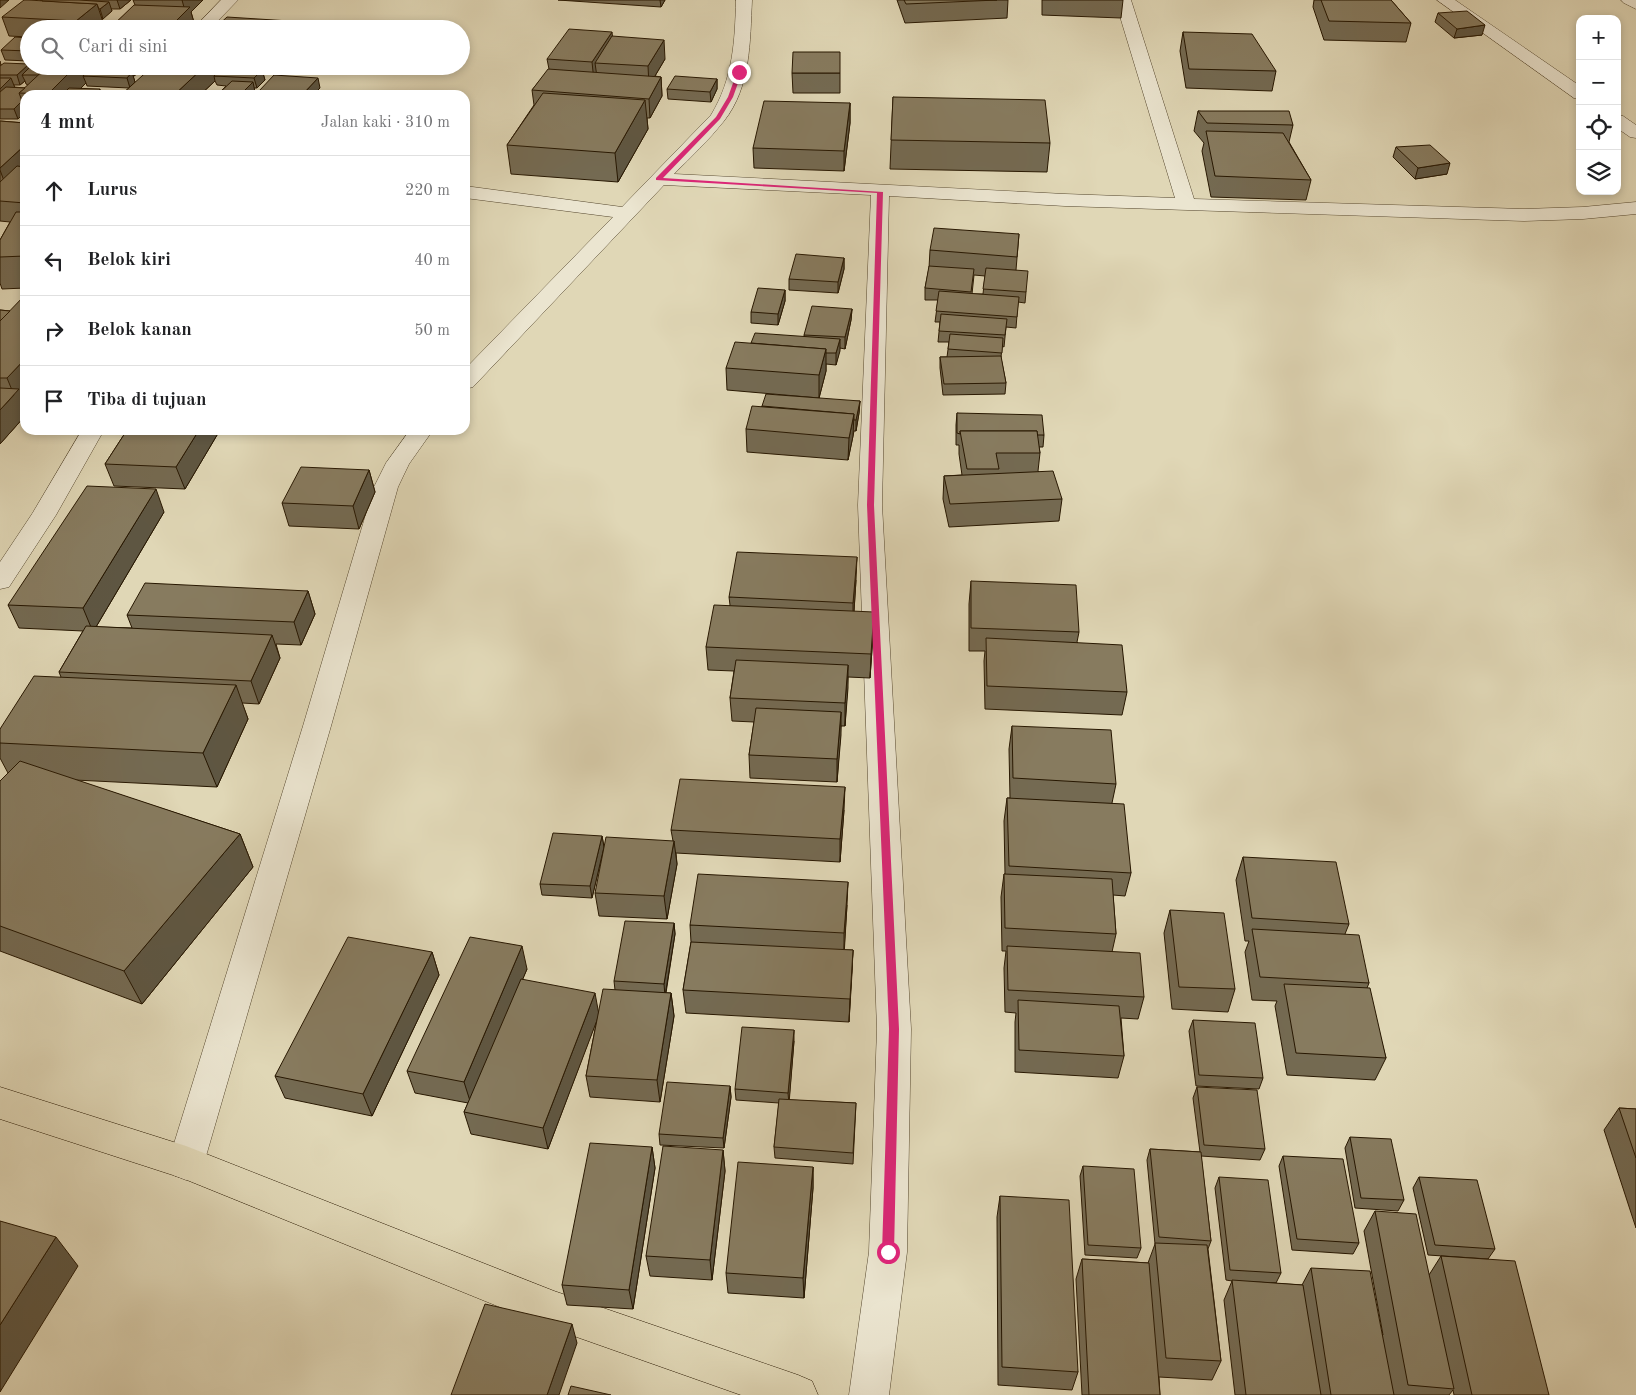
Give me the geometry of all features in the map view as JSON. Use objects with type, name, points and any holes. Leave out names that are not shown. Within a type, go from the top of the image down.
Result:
[{"type":"main road","points":[[0,1103],[186,1163],[554,1310],[798,1395]]},
{"type":"street","points":[[210,20],[230,0]]},
{"type":"street","points":[[470,377],[718,118],[726,107],[739,72],[744,0]]},
{"type":"street","points":[[1123,0],[1186,203]]},
{"type":"street","points":[[1445,0],[1576,91]]},
{"type":"street","points":[[1629,0],[1636,4]]},
{"type":"street","points":[[1621,123],[1636,133]]},
{"type":"street","points":[[658,179],[880,192],[1066,200],[1524,215],[1583,213],[1636,208]]},
{"type":"street","points":[[869,1395],[888,1252],[894,1029],[870,505],[880,192]]},
{"type":"street","points":[[470,193],[626,213]]},
{"type":"street","points":[[0,581],[44,515],[89,435]]},
{"type":"street","points":[[186,1163],[384,495],[398,463],[418,435]]},
{"type":"building","points":[[24,0],[97,4],[77,20],[2,17]]},
{"type":"building","points":[[42,0],[109,2],[99,9],[97,4]]},
{"type":"building","points":[[904,0],[997,0],[906,4]]},
{"type":"building","points":[[1321,0],[1391,0],[1411,23],[1329,21]]},
{"type":"building","points":[[134,5],[190,7],[177,20],[118,20]]},
{"type":"building","points":[[1467,11],[1485,25],[1457,29],[1438,13]]},
{"type":"building","points":[[227,17],[274,20],[224,20]]},
{"type":"building","points":[[569,29],[612,32],[592,62],[547,59]]},
{"type":"building","points":[[1183,32],[1252,34],[1276,71],[1189,69]]},
{"type":"building","points":[[612,36],[664,40],[648,66],[595,63]]},
{"type":"building","points":[[15,37],[20,37],[20,51],[1,50]]},
{"type":"building","points":[[793,52],[840,52],[840,73],[792,73]]},
{"type":"building","points":[[4,63],[20,64],[20,72],[17,75],[0,75],[0,66]]},
{"type":"building","points":[[548,69],[661,77],[649,99],[532,90]]},
{"type":"building","points":[[38,75],[67,75],[52,90],[22,90]]},
{"type":"building","points":[[84,75],[130,75],[127,78]]},
{"type":"building","points":[[143,75],[195,75],[179,90],[127,90]]},
{"type":"building","points":[[215,75],[257,75],[254,78]]},
{"type":"building","points":[[274,75],[318,78],[307,90],[260,90]]},
{"type":"building","points":[[675,76],[717,79],[710,92],[667,89]]},
{"type":"building","points":[[0,78],[11,78],[0,89]]},
{"type":"building","points":[[232,81],[253,82],[245,90],[222,90]]},
{"type":"building","points":[[6,87],[25,88],[20,90],[20,103],[14,109],[0,109],[0,92]]},
{"type":"building","points":[[69,88],[100,89],[99,90],[67,90]]},
{"type":"building","points":[[543,93],[645,100],[615,153],[507,145]]},
{"type":"building","points":[[893,97],[1045,100],[1050,143],[891,140]]},
{"type":"building","points":[[764,101],[850,103],[844,151],[753,148]]},
{"type":"building","points":[[1198,111],[1289,111],[1293,125],[1207,123]]},
{"type":"building","points":[[0,121],[20,123],[20,150],[0,168]]},
{"type":"building","points":[[1206,131],[1283,133],[1311,180],[1215,176]]},
{"type":"building","points":[[1430,145],[1450,163],[1418,168],[1396,147]]},
{"type":"building","points":[[17,166],[20,166],[20,203],[0,201],[0,182]]},
{"type":"building","points":[[16,212],[20,212],[20,256],[0,257],[0,240]]},
{"type":"building","points":[[934,228],[1019,234],[1017,257],[930,250]]},
{"type":"building","points":[[796,254],[844,258],[838,282],[789,279]]},
{"type":"building","points":[[929,266],[974,269],[971,292],[925,288]]},
{"type":"building","points":[[986,268],[1028,271],[1026,292],[983,289]]},
{"type":"building","points":[[758,288],[785,290],[778,314],[751,312]]},
{"type":"building","points":[[939,291],[1019,297],[1017,317],[936,311]]},
{"type":"building","points":[[20,300],[20,364],[7,378],[0,378],[0,321]]},
{"type":"building","points":[[812,306],[852,309],[845,337],[804,335]]},
{"type":"building","points":[[0,310],[10,311],[0,321]]},
{"type":"building","points":[[941,314],[1007,319],[1005,335],[939,331]]},
{"type":"building","points":[[755,333],[840,339],[836,353],[826,353],[826,349],[751,343]]},
{"type":"building","points":[[950,334],[1003,338],[1002,353],[948,349]]},
{"type":"building","points":[[735,342],[826,349],[819,375],[726,368]]},
{"type":"building","points":[[1001,356],[1006,383],[944,384],[940,357]]},
{"type":"building","points":[[0,388],[19,389],[0,410]]},
{"type":"building","points":[[766,394],[860,401],[856,420],[854,420],[854,414],[762,406]]},
{"type":"building","points":[[752,406],[854,414],[849,438],[746,429]]},
{"type":"building","points":[[957,413],[1042,415],[1044,435],[1037,435],[1037,431],[960,431],[960,434],[957,433]]},
{"type":"building","points":[[960,431],[1037,431],[1040,453],[996,453],[999,469],[967,469]]},
{"type":"building","points":[[124,435],[196,435],[176,467],[105,464]]},
{"type":"building","points":[[301,467],[369,470],[353,506],[282,503]]},
{"type":"building","points":[[1053,471],[1062,499],[950,504],[944,476]]},
{"type":"building","points":[[87,486],[156,489],[83,608],[8,605]]},
{"type":"building","points":[[737,552],[857,557],[853,603],[729,597]]},
{"type":"building","points":[[971,581],[1076,585],[1079,632],[971,628]]},
{"type":"building","points":[[145,583],[308,591],[294,622],[127,615]]},
{"type":"building","points":[[714,605],[874,612],[871,654],[706,647]]},
{"type":"building","points":[[86,626],[272,635],[251,681],[59,672]]},
{"type":"building","points":[[986,638],[1122,645],[1127,692],[987,686]]},
{"type":"building","points":[[736,660],[848,665],[845,703],[730,698]]},
{"type":"building","points":[[34,676],[236,685],[203,753],[0,743],[0,729]]},
{"type":"building","points":[[756,708],[841,712],[837,759],[749,755]]},
{"type":"building","points":[[1012,726],[1111,730],[1116,784],[1013,778]]},
{"type":"building","points":[[20,761],[240,834],[124,971],[0,926],[0,781]]},
{"type":"building","points":[[680,779],[845,787],[840,839],[671,830]]},
{"type":"building","points":[[1007,798],[1124,804],[1131,873],[1009,866]]},
{"type":"building","points":[[553,833],[602,836],[590,886],[540,884]]},
{"type":"building","points":[[606,837],[674,841],[664,896],[595,893]]},
{"type":"building","points":[[1243,857],[1336,862],[1349,924],[1252,918]]},
{"type":"building","points":[[698,874],[848,882],[844,933],[690,925]]},
{"type":"building","points":[[1004,874],[1112,879],[1116,934],[1005,928]]},
{"type":"building","points":[[1170,910],[1224,913],[1235,989],[1179,987]]},
{"type":"building","points":[[625,921],[674,923],[664,984],[614,981]]},
{"type":"building","points":[[1252,929],[1359,935],[1369,983],[1260,977]]},
{"type":"building","points":[[348,937],[432,952],[363,1094],[275,1076]]},
{"type":"building","points":[[470,937],[522,946],[464,1082],[407,1071]]},
{"type":"building","points":[[691,942],[853,950],[850,999],[683,990]]},
{"type":"building","points":[[1007,946],[1140,953],[1144,997],[1008,990]]},
{"type":"building","points":[[521,979],[595,993],[543,1128],[464,1112]]},
{"type":"building","points":[[1284,984],[1370,988],[1386,1058],[1296,1053]]},
{"type":"building","points":[[603,989],[671,993],[657,1080],[586,1076]]},
{"type":"building","points":[[1018,1000],[1119,1006],[1124,1056],[1019,1050]]},
{"type":"building","points":[[1193,1020],[1255,1023],[1263,1078],[1199,1075]]},
{"type":"building","points":[[742,1027],[794,1030],[788,1093],[735,1089]]},
{"type":"building","points":[[667,1082],[730,1086],[723,1138],[659,1134]]},
{"type":"building","points":[[1197,1087],[1257,1090],[1265,1149],[1204,1145]]},
{"type":"building","points":[[779,1099],[856,1103],[853,1153],[774,1147]]},
{"type":"building","points":[[1619,1108],[1636,1109],[1636,1158]]},
{"type":"building","points":[[1350,1137],[1391,1139],[1404,1200],[1361,1198]]},
{"type":"building","points":[[590,1143],[652,1147],[629,1290],[562,1285]]},
{"type":"building","points":[[663,1146],[723,1150],[710,1260],[646,1256]]},
{"type":"building","points":[[1150,1149],[1201,1152],[1211,1241],[1159,1237]]},
{"type":"building","points":[[1283,1156],[1343,1159],[1359,1243],[1297,1239]]},
{"type":"building","points":[[738,1162],[813,1167],[803,1278],[726,1273]]},
{"type":"building","points":[[1083,1166],[1134,1169],[1141,1248],[1088,1245]]},
{"type":"building","points":[[1219,1177],[1268,1180],[1281,1273],[1230,1270]]},
{"type":"building","points":[[1419,1177],[1477,1180],[1495,1249],[1435,1245]]},
{"type":"building","points":[[1000,1196],[1069,1200],[1078,1372],[1002,1367]]},
{"type":"building","points":[[1375,1211],[1416,1214],[1454,1389],[1408,1385]]},
{"type":"building","points":[[0,1221],[56,1237],[0,1325]]},
{"type":"building","points":[[1155,1243],[1207,1245],[1221,1361],[1166,1358]]},
{"type":"building","points":[[1441,1256],[1515,1261],[1549,1395],[1472,1395]]},
{"type":"building","points":[[1082,1259],[1149,1263],[1160,1395],[1089,1395]]},
{"type":"building","points":[[1311,1268],[1370,1271],[1394,1395],[1331,1395]]},
{"type":"building","points":[[1232,1280],[1303,1285],[1321,1395],[1246,1395]]},
{"type":"building","points":[[485,1304],[572,1324],[547,1395],[451,1395]]},
{"type":"building","points":[[571,1386],[611,1395],[568,1395]]},
{"type":"route","points":[[739,72],[731,97],[718,118],[658,179],[880,192],[870,505],[894,1029],[888,1252]]}]
